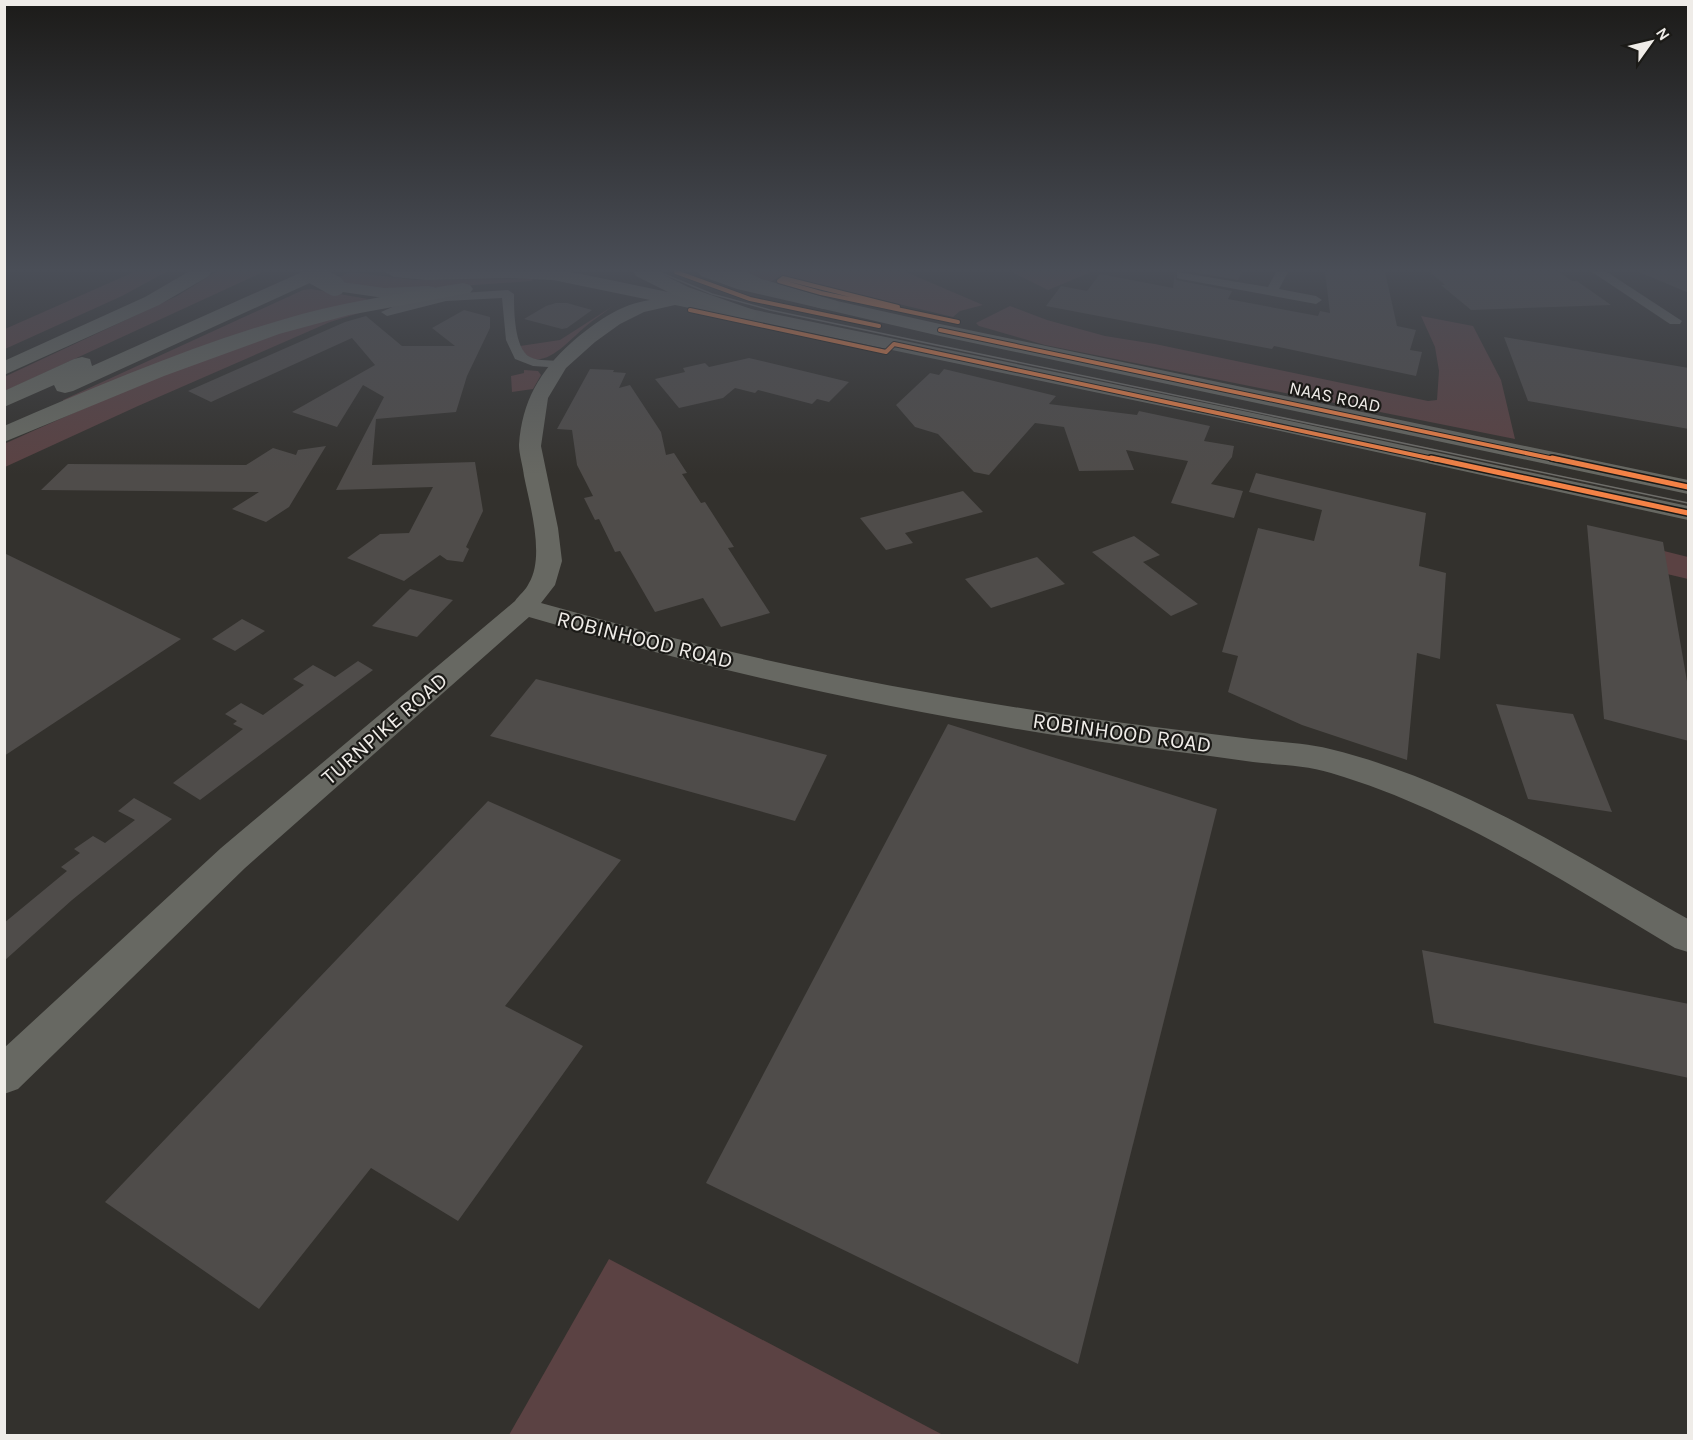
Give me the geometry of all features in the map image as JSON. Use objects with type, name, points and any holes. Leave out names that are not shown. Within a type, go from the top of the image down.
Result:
[{"type":"highway","points":[[4,361],[47,339]]},
{"type":"highway","points":[[4,369],[69,339]]},
{"type":"highway","points":[[4,400],[137,339]]},
{"type":"highway","points":[[4,415],[167,339]]},
{"type":"highway","points":[[4,435],[107,390],[246,339]]},
{"type":"main road","name":"TURNPIKE ROAD","points":[[4,1075],[233,858],[524,607],[542,585],[549,561],[546,528],[530,447],[538,398],[558,365],[587,339]]},
{"type":"main road","name":"NAAS ROAD","points":[[868,339],[1689,513]]},
{"type":"main road","name":"NAAS ROAD","points":[[991,339],[1689,487]]},
{"type":"main road","name":"ROBINHOOD ROAD","points":[[524,607],[639,640],[855,690],[1067,726],[1328,760],[1411,787],[1457,807],[1520,840],[1689,937]]},
{"type":"street","points":[[512,339],[518,355],[526,360],[558,365]]},
{"type":"shaded area","points":[[5,339],[27,339],[5,349]]},
{"type":"shaded area","points":[[85,339],[117,339],[5,391],[4,377]]},
{"type":"shaded area","points":[[196,339],[250,339],[63,403],[63,400]]},
{"type":"shaded area","points":[[261,339],[291,339],[5,467],[4,444],[115,395]]},
{"type":"shaded area","points":[[572,339],[562,348],[544,358],[535,359],[527,355],[520,346]]},
{"type":"shaded area","points":[[1025,339],[1125,339],[1428,401],[1437,400],[1439,371],[1431,339],[1480,339],[1501,380],[1515,439]]},
{"type":"shaded area","points":[[524,370],[538,371],[541,375],[533,389],[512,392],[511,376],[524,373]]},
{"type":"shaded area","points":[[1664,551],[1688,557],[1688,579],[1667,574]]},
{"type":"shaded area","points":[[609,1259],[943,1435],[509,1435]]},
{"type":"building","points":[[306,339],[349,339],[211,402],[188,391]]},
{"type":"building","points":[[353,339],[394,339],[402,346],[455,346],[446,339],[485,339],[467,376],[456,412],[376,419],[372,465],[475,462],[483,511],[466,547],[469,549],[463,562],[447,560],[440,555],[404,581],[347,558],[380,534],[409,533],[433,487],[336,490],[384,397],[363,385],[337,427],[292,412],[375,365]]},
{"type":"building","points":[[1220,339],[1413,339],[1410,350],[1422,352],[1416,376],[1274,346],[1272,349]]},
{"type":"building","points":[[1505,339],[1517,339],[1689,368],[1689,429],[1528,401]]},
{"type":"building","points":[[749,358],[849,382],[829,402],[817,399],[812,404],[758,390],[755,393],[735,388],[723,398],[679,408],[655,379],[685,372],[683,368],[705,363],[709,367]]},
{"type":"building","points":[[590,369],[626,373],[619,388],[630,385],[661,432],[666,455],[674,453],[687,473],[682,474],[701,503],[705,502],[734,547],[728,548],[770,613],[721,627],[703,598],[655,612],[620,551],[615,552],[599,519],[595,520],[584,498],[593,496],[577,465],[572,430],[557,429]]},
{"type":"building","points":[[944,369],[1056,396],[1049,404],[1137,415],[1139,411],[1210,426],[1204,441],[1234,446],[1232,457],[1211,484],[1243,491],[1234,518],[1171,503],[1188,461],[1126,450],[1134,470],[1079,471],[1064,427],[1035,423],[989,475],[974,472],[938,434],[915,427],[896,405],[930,373],[939,375]]},
{"type":"building","points":[[326,446],[289,507],[266,522],[232,509],[259,492],[41,490],[68,464],[246,465],[273,448],[296,455],[298,450]]},
{"type":"building","points":[[1256,473],[1426,513],[1419,566],[1446,573],[1440,659],[1417,653],[1407,760],[1302,725],[1228,692],[1238,656],[1222,652],[1258,528],[1314,541],[1322,510],[1249,492]]},
{"type":"building","points":[[963,491],[983,512],[905,533],[913,543],[886,550],[860,518]]},
{"type":"building","points":[[1587,525],[1663,542],[1689,693],[1689,741],[1604,719]]},
{"type":"building","points":[[1134,536],[1160,555],[1143,562],[1198,604],[1171,616],[1092,552]]},
{"type":"building","points":[[4,553],[181,639],[4,756]]},
{"type":"building","points":[[1037,557],[1065,584],[991,608],[965,579]]},
{"type":"building","points":[[410,589],[453,600],[417,637],[372,626]]},
{"type":"building","points":[[242,619],[265,631],[235,651],[212,639]]},
{"type":"building","points":[[358,661],[373,670],[200,800],[173,783],[243,729],[233,724],[237,721],[225,714],[241,703],[263,715],[304,685],[293,679],[313,665],[335,677]]},
{"type":"building","points":[[536,679],[827,755],[795,821],[490,736]]},
{"type":"building","points":[[1496,704],[1573,714],[1612,812],[1528,799]]},
{"type":"building","points":[[948,724],[1217,809],[1078,1364],[706,1183]]},
{"type":"building","points":[[134,798],[172,819],[72,900],[4,961],[4,923],[67,871],[61,867],[80,853],[74,849],[93,836],[105,843],[135,820],[118,811]]},
{"type":"building","points":[[488,801],[621,860],[505,1006],[583,1046],[458,1221],[371,1168],[259,1309],[105,1202]]},
{"type":"building","points":[[1422,950],[1689,1004],[1689,1078],[1434,1023]]},
{"type":"tram line","points":[[909,339],[1688,503]]},
{"type":"cycle path","points":[[826,339],[886,352],[894,344],[1688,513]]},
{"type":"cycle path","points":[[984,339],[1688,487]]}]
